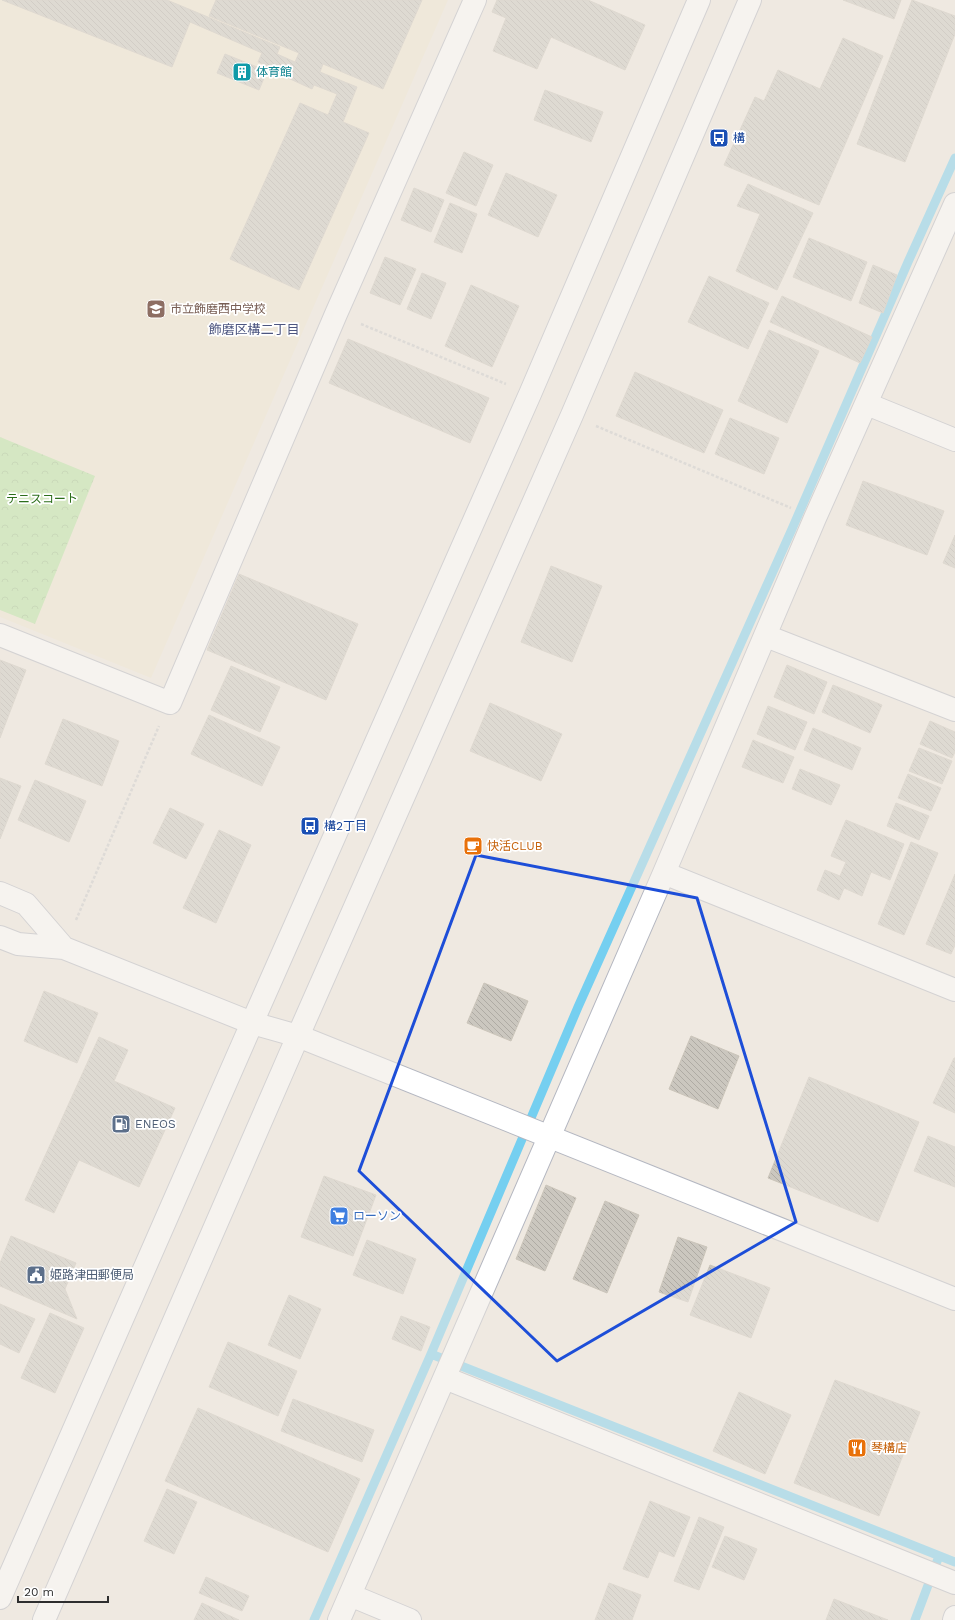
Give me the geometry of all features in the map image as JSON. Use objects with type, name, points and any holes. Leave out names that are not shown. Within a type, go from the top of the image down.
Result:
[{"type":"street","points":[[0,635],[170,703],[336,314],[475,0]]},
{"type":"street","points":[[0,1598],[530,394],[699,0]]},
{"type":"street","points":[[44,1620],[298,1036],[572,415],[750,0]]},
{"type":"street","points":[[339,1620],[664,873],[815,518],[955,204]]},
{"type":"street","points":[[867,404],[955,440]]},
{"type":"street","points":[[766,636],[955,710]]},
{"type":"street","points":[[664,873],[955,990]]},
{"type":"street","points":[[0,893],[26,904],[64,948]]},
{"type":"street","points":[[0,937],[18,944],[64,948],[252,1023],[298,1036],[955,1299]]},
{"type":"street","points":[[445,1378],[955,1583]]},
{"type":"street","points":[[350,1595],[410,1620]]},
{"type":"path","points":[[336,314],[530,394]]},
{"type":"path","points":[[572,415],[815,518]]},
{"type":"path","points":[[64,948],[170,703]]},
{"type":"highlighted area","points":[[476,855],[697,898],[796,1222],[557,1361],[359,1171]]},
{"type":"shaded area","name":"市立飾磨西中学校","points":[[0,0],[448,0],[151,678],[0,617]]},
{"type":"green space","name":"テニスコート","points":[[0,437],[95,476],[35,624],[0,610]]},
{"type":"building","points":[[2,0],[167,0],[280,47],[277,54],[295,62],[299,53],[209,16],[216,0],[422,0],[383,89],[323,64],[320,72],[357,87],[343,122],[369,133],[299,290],[230,259],[300,103],[328,115],[337,94],[314,85],[312,89],[288,78],[290,75],[258,62],[262,53],[190,22],[172,67]]},
{"type":"building","points":[[497,0],[588,0],[645,25],[625,70],[551,37],[537,69],[493,51],[506,18],[492,12]]},
{"type":"building","points":[[843,0],[901,0],[894,19]]},
{"type":"building","points":[[912,0],[955,16],[955,34],[905,162],[857,144]]},
{"type":"building","points":[[843,38],[883,56],[819,205],[724,165],[755,97],[764,101],[778,70],[820,89]]},
{"type":"building","name":"体育館","points":[[225,54],[267,71],[259,90],[217,73]]},
{"type":"building","points":[[545,90],[603,112],[591,142],[534,120]]},
{"type":"building","points":[[464,152],[493,165],[476,206],[446,193]]},
{"type":"building","points":[[506,173],[557,195],[538,237],[488,215]]},
{"type":"building","points":[[748,184],[813,213],[777,290],[736,271],[760,214],[737,206]]},
{"type":"building","points":[[414,188],[444,200],[431,232],[401,220]]},
{"type":"building","points":[[450,203],[477,214],[462,253],[434,242]]},
{"type":"building","points":[[809,238],[867,262],[851,301],[793,277]]},
{"type":"building","points":[[385,257],[416,269],[400,305],[370,293]]},
{"type":"building","points":[[873,265],[897,275],[883,313],[859,303]]},
{"type":"building","points":[[422,273],[446,283],[431,319],[407,309]]},
{"type":"building","points":[[709,276],[769,303],[748,349],[688,322]]},
{"type":"building","points":[[471,285],[519,306],[492,367],[445,346]]},
{"type":"building","points":[[782,296],[872,337],[860,363],[770,322]]},
{"type":"building","points":[[769,330],[819,351],[787,423],[738,401]]},
{"type":"building","points":[[348,339],[489,398],[470,443],[329,383]]},
{"type":"building","points":[[635,372],[723,410],[704,453],[616,416]]},
{"type":"building","points":[[730,418],[779,438],[764,474],[715,454]]},
{"type":"building","points":[[863,481],[944,511],[927,555],[846,525]]},
{"type":"building","points":[[955,535],[955,568],[943,563]]},
{"type":"building","points":[[551,566],[602,586],[572,662],[521,642]]},
{"type":"building","points":[[239,574],[358,624],[326,700],[207,650]]},
{"type":"building","points":[[0,660],[26,670],[0,738]]},
{"type":"building","points":[[787,665],[827,682],[814,714],[774,697]]},
{"type":"building","points":[[231,666],[280,687],[260,732],[211,710]]},
{"type":"building","points":[[833,685],[882,705],[870,733],[822,712]]},
{"type":"building","points":[[490,703],[562,734],[541,781],[470,751]]},
{"type":"building","points":[[768,706],[807,722],[795,750],[757,734]]},
{"type":"building","points":[[209,715],[280,747],[262,786],[191,754]]},
{"type":"building","points":[[63,719],[119,741],[102,786],[45,764]]},
{"type":"building","points":[[930,721],[955,732],[955,752],[952,758],[920,744]]},
{"type":"building","points":[[813,728],[861,748],[852,770],[804,750]]},
{"type":"building","points":[[753,740],[794,757],[783,783],[742,767]]},
{"type":"building","points":[[919,748],[952,761],[942,784],[909,771]]},
{"type":"building","points":[[800,769],[840,785],[831,805],[792,789]]},
{"type":"building","points":[[908,774],[941,788],[931,811],[898,798]]},
{"type":"building","points":[[0,778],[21,786],[0,839]]},
{"type":"building","points":[[35,780],[86,801],[69,842],[18,820]]},
{"type":"building","points":[[896,803],[929,816],[919,840],[887,826]]},
{"type":"building","points":[[170,808],[204,824],[186,859],[153,843]]},
{"type":"building","points":[[846,820],[904,844],[890,880],[871,872],[862,896],[844,888],[839,900],[817,890],[825,870],[840,876],[846,862],[831,856]]},
{"type":"building","points":[[219,830],[251,845],[216,923],[183,908]]},
{"type":"building","points":[[911,842],[938,853],[904,935],[878,924]]},
{"type":"building","points":[[955,874],[955,945],[951,954],[926,944]]},
{"type":"building","points":[[484,983],[528,1001],[511,1041],[467,1023]]},
{"type":"building","points":[[44,991],[98,1013],[77,1063],[24,1041]]},
{"type":"building","points":[[691,1036],[739,1056],[718,1109],[669,1089]]},
{"type":"building","points":[[99,1037],[128,1050],[114,1081],[175,1108],[139,1187],[79,1160],[54,1213],[25,1200]]},
{"type":"building","points":[[955,1058],[955,1113],[933,1103]]},
{"type":"building","points":[[809,1077],[919,1122],[878,1222],[768,1178]]},
{"type":"building","points":[[928,1136],[955,1147],[955,1187],[914,1171]]},
{"type":"building","name":"ローソン","points":[[324,1176],[376,1195],[353,1256],[301,1237]]},
{"type":"building","points":[[546,1185],[576,1198],[545,1271],[516,1259]]},
{"type":"building","points":[[605,1201],[639,1215],[607,1293],[573,1279]]},
{"type":"building","points":[[11,1236],[76,1263],[65,1289],[77,1319],[0,1286],[0,1263]]},
{"type":"building","points":[[678,1237],[707,1247],[688,1302],[659,1292]]},
{"type":"building","points":[[367,1240],[416,1259],[403,1294],[353,1275]]},
{"type":"building","points":[[710,1265],[770,1288],[751,1338],[690,1315]]},
{"type":"building","points":[[289,1295],[321,1309],[300,1359],[268,1345]]},
{"type":"building","points":[[0,1304],[35,1319],[19,1353],[0,1344]]},
{"type":"building","points":[[50,1313],[84,1328],[55,1393],[21,1378]]},
{"type":"building","points":[[401,1316],[430,1327],[421,1351],[392,1339]]},
{"type":"building","points":[[228,1342],[297,1371],[278,1416],[209,1387]]},
{"type":"building","name":"琴構店","points":[[835,1380],[920,1412],[879,1516],[794,1483]]},
{"type":"building","points":[[739,1392],[791,1415],[765,1474],[713,1451]]},
{"type":"building","points":[[293,1399],[374,1430],[362,1462],[281,1431]]},
{"type":"building","points":[[198,1408],[360,1479],[328,1552],[165,1481]]},
{"type":"building","points":[[167,1489],[197,1502],[174,1554],[144,1541]]},
{"type":"building","points":[[650,1501],[690,1517],[674,1557],[659,1551],[648,1578],[623,1569]]},
{"type":"building","points":[[699,1517],[724,1527],[699,1590],[674,1581]]},
{"type":"building","points":[[725,1536],[757,1549],[744,1580],[712,1567]]},
{"type":"building","points":[[206,1577],[249,1596],[242,1611],[199,1593]]},
{"type":"building","points":[[609,1583],[641,1595],[632,1620],[595,1620]]},
{"type":"building","points":[[834,1599],[888,1620],[826,1620]]},
{"type":"building","points":[[202,1603],[239,1620],[194,1620]]},
{"type":"waterway","points":[[314,1620],[431,1354],[578,1007],[792,529],[955,158]]},
{"type":"waterway","points":[[431,1354],[955,1562]]},
{"type":"waterway","points":[[915,1620],[939,1556]]},
{"type":"place","name":"体育館","points":[[242,72]]},
{"type":"place","name":"構","points":[[719,138]]},
{"type":"place","name":"市立飾磨西中学校","points":[[156,309]]},
{"type":"place","name":"構2丁目","points":[[310,826]]},
{"type":"place","name":"快活CLUB","points":[[473,846]]},
{"type":"place","name":"ENEOS","points":[[121,1124]]},
{"type":"place","name":"ローソン","points":[[339,1216]]},
{"type":"place","name":"姫路津田郵便局","points":[[36,1275]]},
{"type":"place","name":"琴構店","points":[[857,1448]]},
{"type":"district","name":"飾磨区構二丁目","points":[[254,329]]}]
